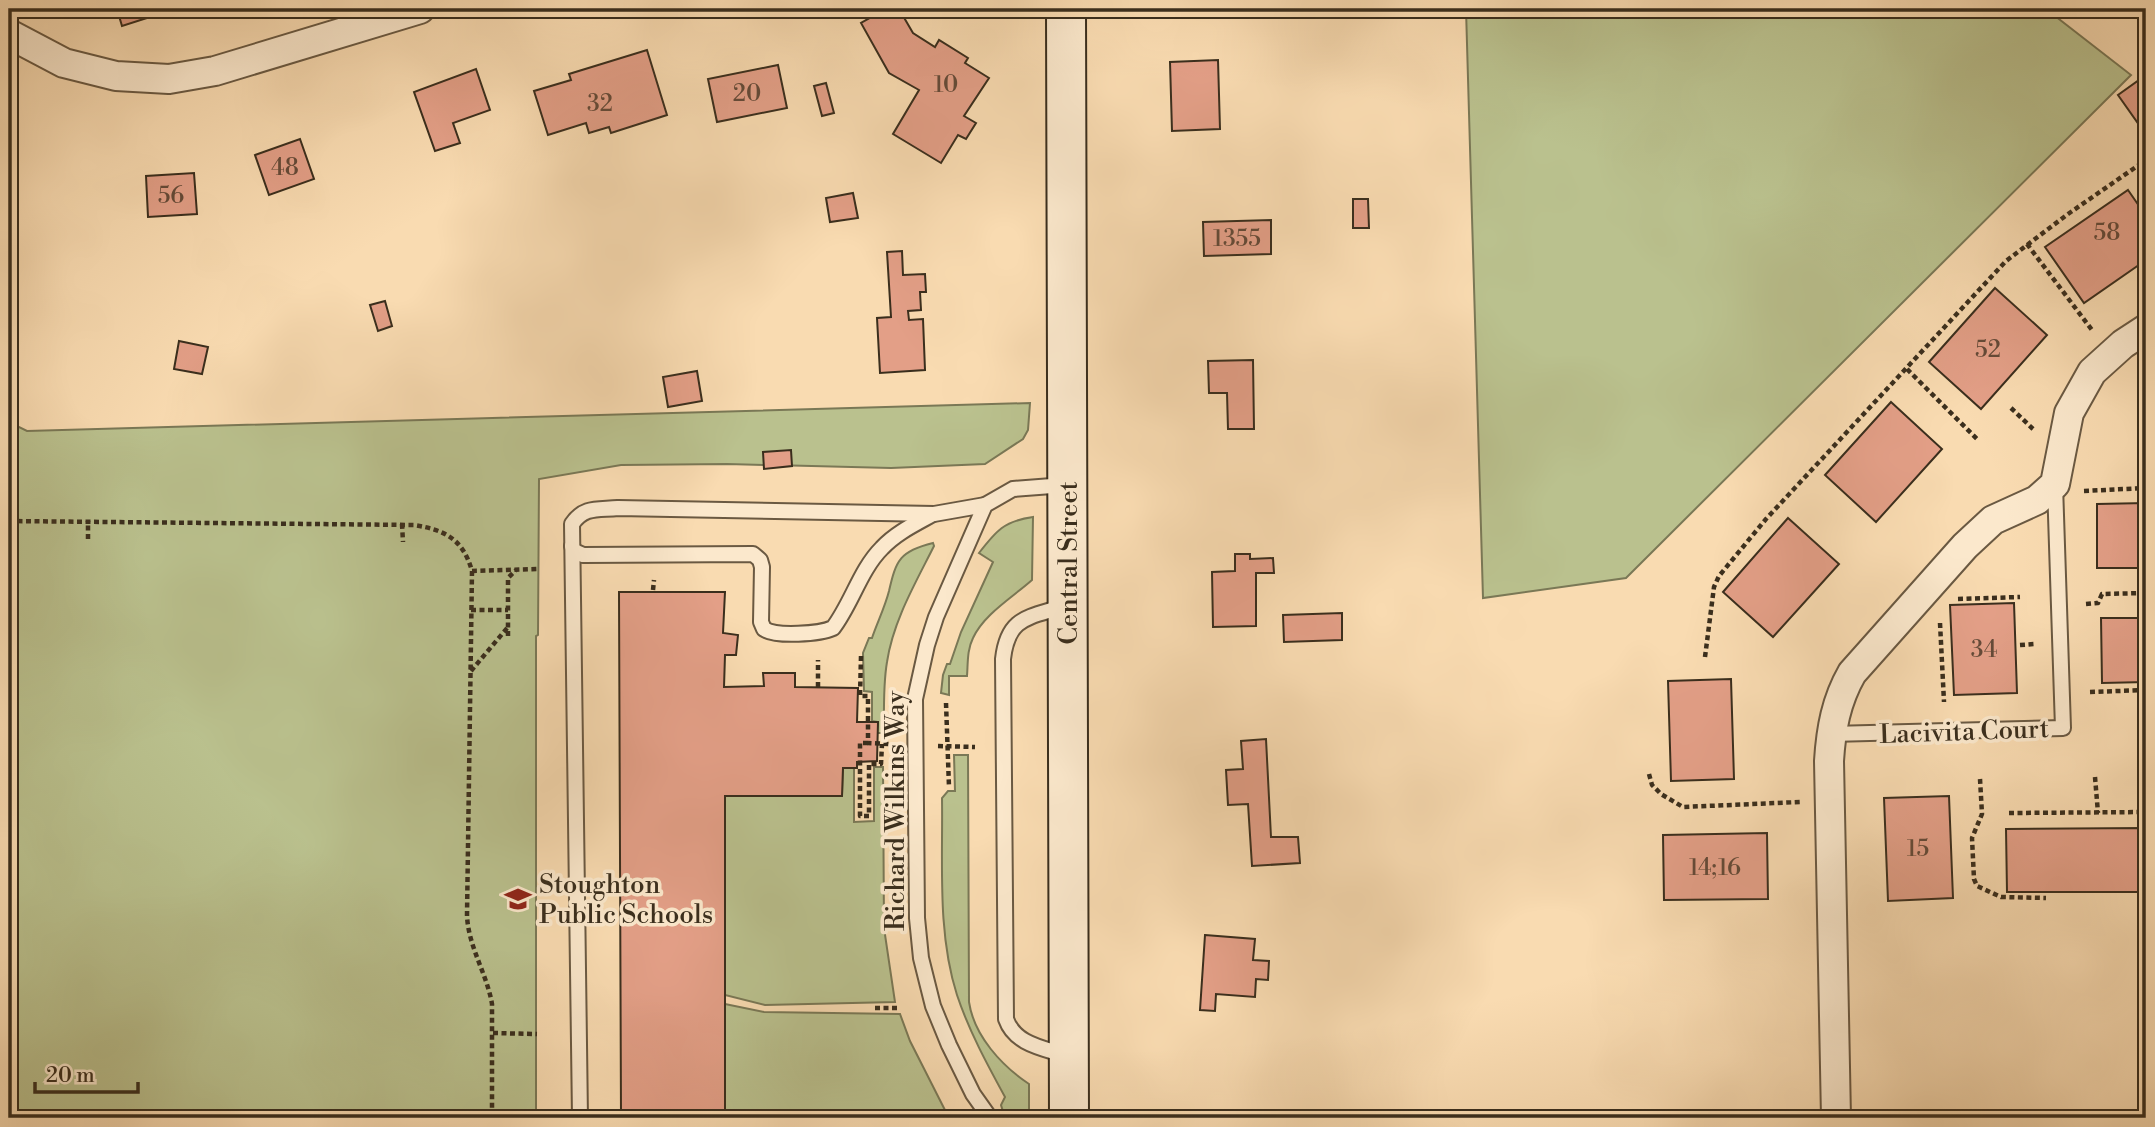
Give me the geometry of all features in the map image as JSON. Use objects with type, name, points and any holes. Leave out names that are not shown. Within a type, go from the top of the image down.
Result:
[{"type":"main road","name":"Central Street","points":[[1066,9],[1069,1118]]},
{"type":"street","points":[[9,34],[64,63],[116,76],[169,79],[215,71],[420,9]]},
{"type":"street","name":"Lacivita Court","points":[[2068,487],[2069,413],[2092,372],[2123,344],[2146,328]]},
{"type":"street","points":[[1836,1118],[1829,775],[1831,734],[1841,692],[1852,673],[1965,546],[1993,520],[2068,487]]},
{"type":"lane","points":[[580,1118],[572,545],[572,524],[579,513],[607,509],[934,514],[985,505],[1013,489],[1068,485]]},
{"type":"lane","name":"Lacivita Court","points":[[1831,734],[2063,728],[2068,487]]},
{"type":"lane","name":"Richard Wilkins Way","points":[[985,505],[926,645],[915,699],[914,744],[917,918],[921,958],[933,1006],[949,1045],[973,1094],[990,1118]]},
{"type":"lane","points":[[572,545],[574,551],[583,555],[753,554],[762,567],[761,622],[764,629],[774,633],[827,631],[839,620],[881,548],[908,528],[934,514]]},
{"type":"lane","points":[[1068,605],[1016,624],[1005,639],[1003,659],[1006,1019],[1010,1031],[1016,1037],[1069,1057]]},
{"type":"path","points":[[1705,657],[1714,587],[1719,576],[1766,519],[2006,261],[2146,160]]},
{"type":"path","points":[[2028,244],[2092,330]]},
{"type":"path","points":[[1907,369],[1978,440]]},
{"type":"path","points":[[2011,408],[2040,435]]},
{"type":"path","points":[[2068,487],[2146,488]]},
{"type":"path","points":[[9,521],[402,524],[435,530],[452,537],[468,556],[472,571],[472,598],[467,915],[468,931],[490,989],[493,1033],[492,1118]]},
{"type":"path","points":[[88,522],[88,539]]},
{"type":"path","points":[[402,524],[403,541]]},
{"type":"path","points":[[472,571],[538,569]]},
{"type":"path","points":[[508,636],[509,578],[516,570]]},
{"type":"path","points":[[2086,604],[2098,603],[2102,594],[2146,593]]},
{"type":"path","points":[[1956,599],[2020,597]]},
{"type":"path","points":[[463,598],[472,598]]},
{"type":"path","points":[[471,610],[508,610]]},
{"type":"path","points":[[1940,615],[1944,702]]},
{"type":"path","points":[[471,671],[508,626]]},
{"type":"path","points":[[2020,645],[2040,644]]},
{"type":"path","points":[[861,656],[860,696],[868,696],[868,743]]},
{"type":"path","points":[[818,660],[818,687]]},
{"type":"path","points":[[2090,692],[2146,690]]},
{"type":"path","points":[[946,703],[948,787]]},
{"type":"path","points":[[860,743],[868,743],[885,744],[881,764],[869,764],[869,816],[860,816],[860,743]]},
{"type":"path","points":[[947,746],[975,747]]},
{"type":"path","points":[[1649,774],[1652,785],[1661,794],[1683,807],[1794,803]]},
{"type":"path","points":[[2095,777],[2098,813]]},
{"type":"path","points":[[1980,779],[1982,814],[1972,838],[1974,879],[1977,886],[2001,897],[2046,898]]},
{"type":"path","points":[[2009,813],[2146,812]]},
{"type":"path","points":[[461,931],[468,931]]},
{"type":"path","points":[[875,1008],[897,1008]]},
{"type":"path","points":[[493,1033],[537,1034]]},
{"type":"green space","points":[[1466,9],[2046,9],[2131,75],[1626,578],[1483,598]]},
{"type":"green space","points":[[1030,403],[1028,430],[1023,439],[985,464],[891,468],[727,464],[621,465],[539,479],[536,636],[536,1118],[9,1118],[9,422],[27,431]]},
{"type":"green space","points":[[1033,517],[1032,580],[984,621],[971,643],[967,676],[949,676],[949,695],[941,693],[947,664],[950,664],[961,632],[993,562],[979,553],[1001,528]]},
{"type":"green space","points":[[933,543],[934,546],[894,632],[886,671],[884,733],[877,733],[878,722],[872,721],[872,692],[864,691],[863,653],[869,638],[872,638],[897,564],[906,554]]},
{"type":"green space","points":[[954,755],[968,755],[969,1002],[977,1027],[991,1049],[1029,1084],[1029,1118],[1005,1118],[1001,1105],[1005,1097],[967,1021],[957,995],[946,947],[942,897],[942,798],[948,791],[955,791]]},
{"type":"green space","points":[[854,767],[854,822],[874,821],[874,767],[883,767],[884,928],[895,1002],[765,1005],[725,995],[725,796],[842,795],[843,768]]},
{"type":"green space","points":[[725,1004],[764,1012],[900,1014],[910,1041],[949,1118],[725,1118]]},
{"type":"building","points":[[117,9],[172,9],[172,10],[122,26]]},
{"type":"building","points":[[886,9],[899,9],[913,33],[935,47],[939,40],[968,58],[965,63],[989,78],[964,116],[976,123],[966,139],[958,135],[941,163],[893,134],[919,90],[889,73],[861,23]]},
{"type":"building","points":[[647,50],[667,115],[611,133],[609,127],[589,133],[586,123],[548,135],[534,91],[571,80],[569,74]]},
{"type":"building","points":[[1218,60],[1220,129],[1172,131],[1170,62]]},
{"type":"building","points":[[778,65],[787,108],[717,122],[708,79]]},
{"type":"building","points":[[476,69],[490,110],[453,123],[460,143],[435,151],[414,92]]},
{"type":"building","points":[[2146,75],[2146,126],[2142,129],[2118,95]]},
{"type":"building","points":[[826,83],[834,113],[822,116],[814,86]]},
{"type":"building","points":[[300,139],[314,179],[269,195],[255,155]]},
{"type":"building","points":[[194,173],[197,214],[148,217],[146,176]]},
{"type":"building","points":[[2128,190],[2146,216],[2146,260],[2084,303],[2045,247]]},
{"type":"building","points":[[853,193],[858,218],[830,222],[826,198]]},
{"type":"building","points":[[1353,199],[1368,199],[1369,228],[1353,228]]},
{"type":"building","points":[[1271,220],[1271,254],[1204,256],[1203,222]]},
{"type":"building","points":[[902,251],[903,275],[925,274],[926,292],[920,292],[921,310],[908,311],[909,320],[923,319],[925,370],[880,373],[877,318],[891,317],[887,252]]},
{"type":"building","points":[[1995,288],[2047,335],[1981,409],[1929,362]]},
{"type":"building","points":[[385,301],[392,326],[378,331],[370,305]]},
{"type":"building","points":[[179,341],[208,347],[202,374],[174,369]]},
{"type":"building","points":[[1253,360],[1254,429],[1228,429],[1227,393],[1209,393],[1208,361]]},
{"type":"building","points":[[697,371],[702,401],[668,407],[663,377]]},
{"type":"building","points":[[1891,402],[1942,449],[1876,522],[1825,475]]},
{"type":"building","points":[[791,450],[792,466],[764,469],[763,452]]},
{"type":"building","points":[[2146,503],[2146,568],[2097,568],[2097,504]]},
{"type":"building","points":[[1788,518],[1839,564],[1773,637],[1723,592]]},
{"type":"building","points":[[1235,554],[1250,554],[1250,559],[1273,558],[1274,573],[1256,573],[1256,626],[1213,627],[1212,572],[1235,571]]},
{"type":"building","points":[[619,592],[725,592],[723,633],[738,635],[736,655],[725,655],[724,687],[764,686],[763,673],[795,673],[795,687],[858,688],[857,722],[878,722],[877,761],[857,762],[857,768],[843,768],[842,796],[725,796],[725,1118],[621,1118]]},
{"type":"building","points":[[2014,603],[2017,693],[1954,695],[1950,605]]},
{"type":"building","points":[[1342,613],[1342,640],[1284,642],[1283,615]]},
{"type":"building","points":[[2101,618],[2146,618],[2146,682],[2102,683]]},
{"type":"building","points":[[1731,679],[1734,779],[1671,781],[1668,681]]},
{"type":"building","points":[[1266,739],[1271,837],[1298,837],[1300,863],[1252,866],[1248,804],[1228,805],[1226,770],[1243,769],[1241,741]]},
{"type":"building","points":[[1949,796],[1953,898],[1888,901],[1884,798]]},
{"type":"building","points":[[2146,828],[2146,892],[2007,892],[2006,829]]},
{"type":"building","points":[[1767,833],[1768,899],[1664,900],[1663,835]]},
{"type":"building","points":[[1205,935],[1255,939],[1253,960],[1269,961],[1268,980],[1256,979],[1255,997],[1216,994],[1215,1011],[1200,1010]]},
{"type":"place","name":"Stoughton Public Schools","points":[[518,899]]}]
